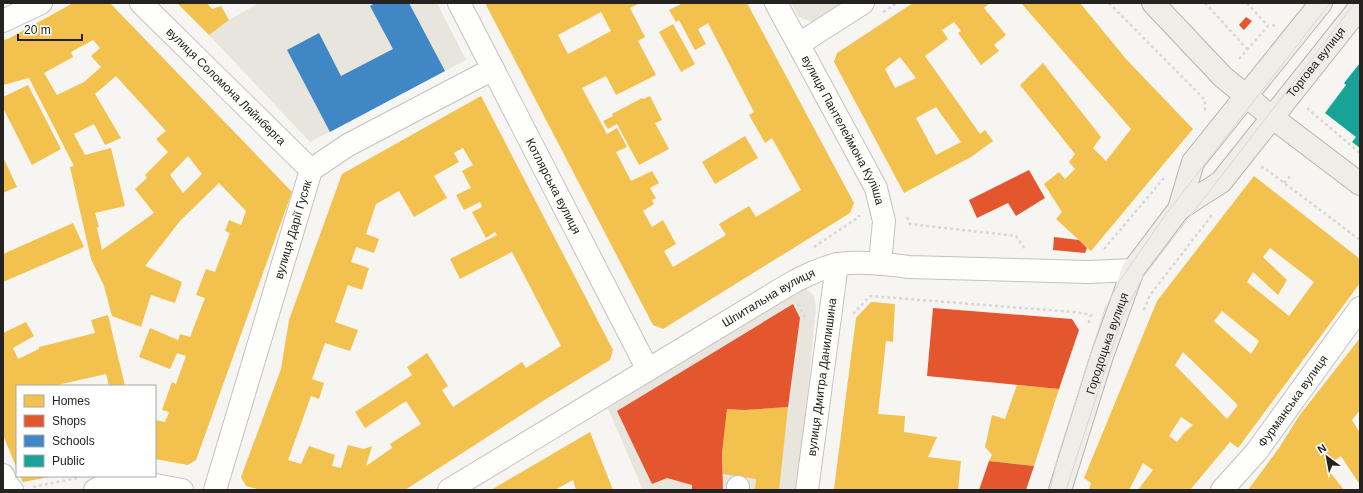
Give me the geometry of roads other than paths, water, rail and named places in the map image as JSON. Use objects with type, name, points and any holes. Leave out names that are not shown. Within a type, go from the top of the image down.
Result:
[{"type":"main road","points":[[1153,3],[1223,77],[1273,118],[1360,184]]},
{"type":"main road","points":[[1246,96],[1322,3]]},
{"type":"main road","name":"Торгова вулиця","points":[[1273,118],[1360,7]]},
{"type":"main road","name":"Городоцька вулиця","points":[[1179,209],[1193,162],[1246,96]]},
{"type":"main road","name":"Городоцька вулиця","points":[[1060,490],[1102,356],[1133,270],[1179,209],[1221,182],[1273,118]]},
{"type":"street","points":[[4,17],[41,3]]},
{"type":"street","name":"вулиця Соломона Ляйнберга","points":[[141,3],[311,170]]},
{"type":"street","name":"Котлярська вулиця","points":[[459,3],[648,370]]},
{"type":"street","name":"вулиця Пантелеймона Куліша","points":[[776,3],[876,188],[884,221],[880,264]]},
{"type":"street","points":[[799,44],[862,3]]},
{"type":"street","name":"вулиця Дарії Гусяк","points":[[215,490],[311,170],[348,145],[493,69]]},
{"type":"street","name":"Шпитальна вулиця","points":[[449,490],[788,285],[805,276],[837,264],[880,264],[1089,272],[1133,270]]},
{"type":"street","name":"вулиця Дмитра Данилишина","points":[[807,490],[837,264]]},
{"type":"street","name":"Фурманська вулиця","points":[[1222,490],[1257,451],[1360,308]]},
{"type":"street","points":[[3,474],[6,483],[22,489]]},
{"type":"street","points":[[95,490],[117,479],[123,479],[182,490]]},
{"type":"tram line","points":[[1050,490],[1058,456],[1105,309],[1119,282],[1166,214],[1330,3]]},
{"type":"tram line","points":[[1066,490],[1123,315],[1143,277],[1355,3]]}]
